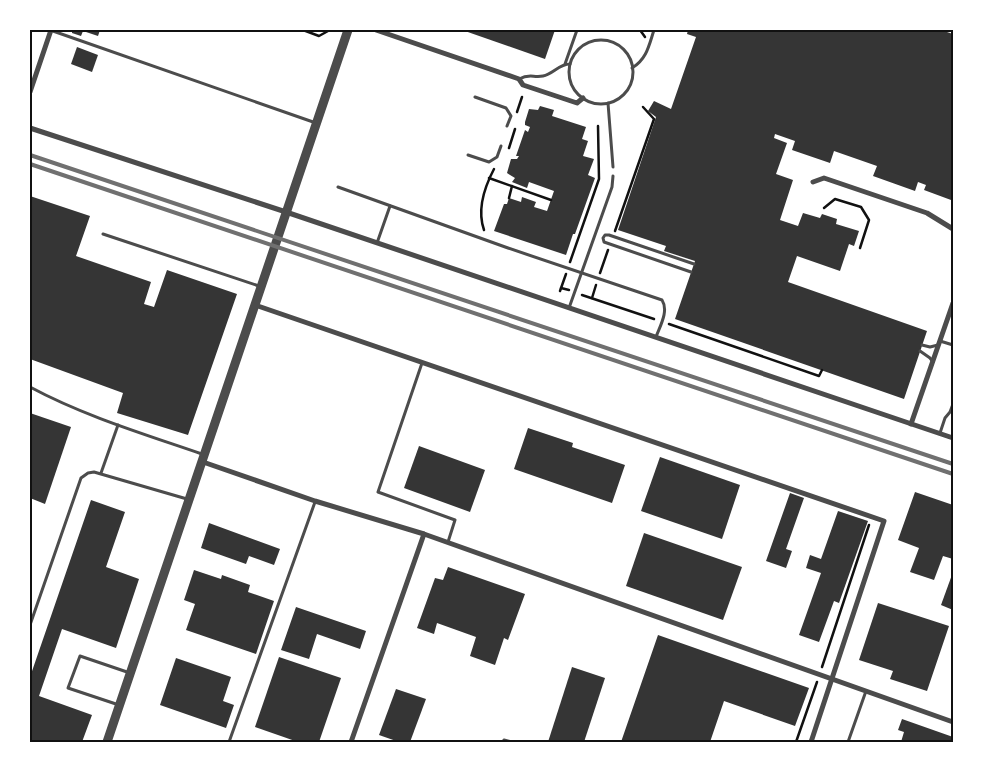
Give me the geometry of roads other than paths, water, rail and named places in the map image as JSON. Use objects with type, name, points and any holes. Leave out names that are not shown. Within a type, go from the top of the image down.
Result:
[{"type":"street","points":[[30,92],[50,30]]},
{"type":"street","points":[[107,742],[348,30]]},
{"type":"street","points":[[376,30],[519,79],[524,85],[577,103],[583,98]]},
{"type":"street","points":[[30,128],[376,242],[953,438]]},
{"type":"street","points":[[813,182],[824,178],[927,213],[953,229]]},
{"type":"street","points":[[911,424],[953,303]]},
{"type":"street","points":[[255,305],[884,521],[811,742]]},
{"type":"street","points":[[204,458],[315,501],[424,534],[953,722]]},
{"type":"street","points":[[351,742],[424,534]]},
{"type":"lane","points":[[50,30],[316,123]]},
{"type":"lane","points":[[519,79],[527,75],[546,76],[567,64],[581,46],[590,41],[600,39],[610,41],[619,45],[627,52],[632,68],[631,82],[626,92],[618,99],[608,103],[597,104],[583,98],[572,85],[567,64],[577,30]]},
{"type":"lane","points":[[632,68],[639,64],[645,56],[654,30]]},
{"type":"lane","points":[[475,97],[506,108],[511,116],[508,126]]},
{"type":"lane","points":[[608,103],[613,167]]},
{"type":"lane","points":[[468,155],[489,162],[497,157],[501,146]]},
{"type":"lane","points":[[568,308],[612,187],[613,176]]},
{"type":"lane","points":[[338,187],[662,300],[666,306],[656,337]]},
{"type":"lane","points":[[376,242],[390,206]]},
{"type":"lane","points":[[103,234],[261,287]]},
{"type":"lane","points":[[594,235],[603,238],[603,241],[610,244],[691,272]]},
{"type":"lane","points":[[603,238],[607,235],[613,236],[694,264]]},
{"type":"lane","points":[[657,260],[660,253]]},
{"type":"lane","points":[[922,345],[930,346],[939,343],[953,345]]},
{"type":"lane","points":[[920,351],[933,362]]},
{"type":"lane","points":[[422,363],[378,492],[455,520],[448,543]]},
{"type":"lane","points":[[30,387],[56,400],[204,458]]},
{"type":"lane","points":[[940,433],[945,418],[953,404]]},
{"type":"lane","points":[[101,473],[118,425]]},
{"type":"lane","points":[[30,625],[81,478],[88,473],[101,473],[190,500]]},
{"type":"lane","points":[[230,742],[315,501]]},
{"type":"lane","points":[[120,705],[68,688],[80,656],[131,673]]},
{"type":"lane","points":[[848,742],[866,691]]},
{"type":"lane","points":[[503,742],[504,740],[512,742]]},
{"type":"railway","points":[[30,155],[953,464]]},
{"type":"railway","points":[[30,164],[953,474]]}]
